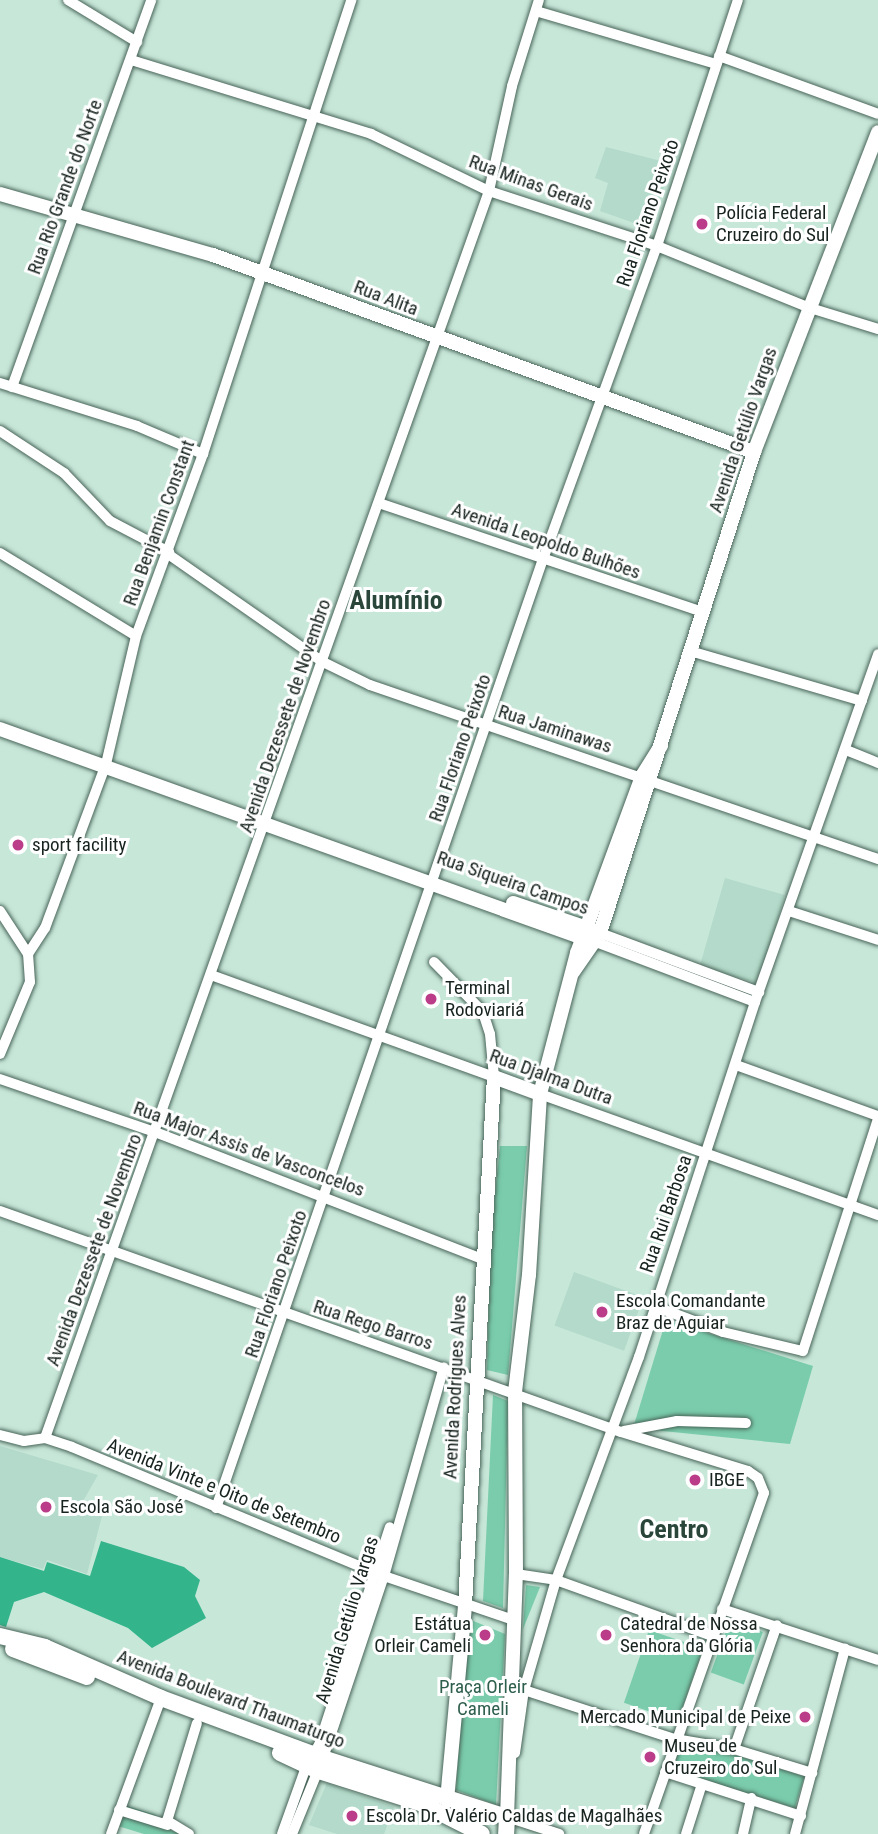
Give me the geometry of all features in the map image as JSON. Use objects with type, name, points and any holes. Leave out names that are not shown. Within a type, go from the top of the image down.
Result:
[{"type":"main road","name":"Avenida Boulevard Thaumaturgo","points":[[0,1636],[45,1647],[197,1723],[314,1761]]},
{"type":"main road","name":"Avenida Boulevard Thaumaturgo","points":[[0,1646],[41,1658],[423,1804],[445,1808]]},
{"type":"main road","points":[[445,1808],[507,1817],[506,1834]]},
{"type":"main road","points":[[445,1808],[482,1834]]},
{"type":"main road","name":"Avenida Rodrigues Alves","points":[[443,1834],[445,1808]]},
{"type":"street","points":[[68,0],[137,42]]},
{"type":"street","name":"Rua Rio Grande do Norte","points":[[12,387],[71,215],[131,60],[151,0]]},
{"type":"street","name":"Rua Benjamin Constant","points":[[28,954],[46,928],[106,764],[136,636],[169,553],[203,454],[351,0]]},
{"type":"street","name":"Rua Floriano Peixoto","points":[[216,1508],[543,559],[657,246],[738,0]]},
{"type":"street","points":[[537,6],[718,60],[878,114]]},
{"type":"street","name":"Avenida Dezessete de Novembro","points":[[45,1438],[268,822],[489,191],[512,86],[537,6]]},
{"type":"street","name":"Rua Minas Gerais","points":[[131,60],[371,134],[489,191],[657,246],[807,307],[878,329]]},
{"type":"street","name":"Avenida Getúlio Vargas","points":[[540,1094],[573,972],[592,935],[661,745],[754,452],[807,307],[878,132]]},
{"type":"street","name":"Rua Alita","points":[[0,194],[179,243],[754,452]]},
{"type":"street","points":[[0,383],[137,426],[203,454]]},
{"type":"street","name":"Rua Jaminawas","points":[[0,431],[64,473],[110,521],[169,553],[323,662],[370,685],[878,859]]},
{"type":"street","name":"Avenida Leopoldo Bulhões","points":[[379,503],[703,612]]},
{"type":"street","points":[[0,553],[136,636]]},
{"type":"street","points":[[690,651],[862,701]]},
{"type":"street","name":"Rua Rui Barbosa","points":[[509,1791],[524,1690],[556,1580],[616,1430],[654,1306],[757,997],[878,654]]},
{"type":"street","name":"Rua Siqueira Campos","points":[[0,729],[592,935],[757,997]]},
{"type":"street","points":[[846,750],[878,763]]},
{"type":"street","points":[[0,911],[28,954],[30,982],[0,1054]]},
{"type":"street","points":[[789,911],[878,940]]},
{"type":"street","name":"Avenida Rodrigues Alves","points":[[435,962],[483,1012],[490,1034],[494,1077],[465,1605],[445,1808]]},
{"type":"street","name":"Rua Djalma Dutra","points":[[211,975],[878,1215]]},
{"type":"street","points":[[654,1306],[723,1332],[803,1350],[878,1118],[736,1065]]},
{"type":"street","name":"Rua Major Assis de Vasconcelos","points":[[0,1079],[155,1132],[483,1259]]},
{"type":"street","points":[[540,1094],[529,1275],[515,1392],[516,1574],[507,1817],[559,1834]]},
{"type":"street","name":"Rua Rego Barros","points":[[0,1211],[616,1430],[748,1471],[763,1485],[764,1493],[722,1609]]},
{"type":"street","name":"Avenida Getúlio Vargas","points":[[314,1761],[384,1576],[409,1479],[444,1367]]},
{"type":"street","points":[[616,1430],[677,1421],[746,1423]]},
{"type":"street","name":"Avenida Vinte e Oito de Setembro","points":[[0,1434],[24,1441],[45,1438],[384,1576],[513,1620]]},
{"type":"street","name":"Avenida Getúlio Vargas","points":[[314,1761],[373,1571],[409,1479]]},
{"type":"street","points":[[516,1574],[556,1580],[712,1636]]},
{"type":"street","points":[[644,1834],[722,1609],[878,1660]]},
{"type":"street","points":[[734,1749],[777,1625]]},
{"type":"street","points":[[795,1834],[845,1649]]},
{"type":"street","points":[[524,1690],[675,1739],[734,1749],[812,1773]]},
{"type":"street","points":[[111,1834],[159,1703]]},
{"type":"street","points":[[168,1825],[197,1723]]},
{"type":"street","points":[[282,1834],[314,1761]]},
{"type":"street","points":[[292,1834],[314,1761]]},
{"type":"street","points":[[665,1772],[801,1816]]},
{"type":"street","points":[[686,1834],[702,1784]]},
{"type":"street","points":[[743,1834],[751,1798]]},
{"type":"street","points":[[118,1810],[189,1834]]},
{"type":"shaded area","points":[[606,147],[673,164],[648,228],[600,211],[608,183],[595,178]]},
{"type":"shaded area","points":[[725,878],[785,895],[759,984],[700,966]]},
{"type":"shaded area","name":"Escola Comandante Braz de Aguiar","points":[[574,1272],[644,1297],[624,1351],[555,1326]]},
{"type":"shaded area","name":"Escola São José","points":[[0,1446],[98,1475],[82,1503],[103,1512],[87,1574],[47,1560],[43,1569],[0,1557]]},
{"type":"shaded area","name":"Escola Dr. Valério Caldas de Magalhães","points":[[327,1783],[394,1807],[384,1834],[337,1834],[309,1825]]},
{"type":"green space","points":[[500,1146],[527,1146],[508,1375],[487,1370],[491,1231]]},
{"type":"green space","points":[[666,1320],[813,1366],[790,1444],[633,1428]]},
{"type":"green space","points":[[493,1395],[508,1401],[503,1608],[483,1601]]},
{"type":"green space","points":[[101,1541],[184,1567],[200,1580],[195,1596],[206,1618],[152,1648],[128,1628],[44,1592],[14,1602],[6,1627],[0,1625],[0,1557],[44,1571],[47,1562],[90,1576]]},
{"type":"green space","points":[[526,1585],[540,1587],[523,1629]]},
{"type":"green space","name":"Praça Orleir Cameli","points":[[471,1620],[505,1634],[496,1805],[456,1790],[467,1624]]},
{"type":"green space","points":[[730,1620],[763,1632],[744,1685],[711,1673]]},
{"type":"green space","points":[[649,1630],[703,1649],[678,1721],[624,1703]]},
{"type":"green space","points":[[682,1739],[804,1776],[795,1808],[672,1771]]},
{"type":"green space","points":[[124,1805],[156,1815],[164,1828],[181,1834],[144,1834],[118,1826]]},
{"type":"place","name":"Polícia Federal Cruzeiro do Sul","points":[[702,224]]},
{"type":"place","name":"sport facility","points":[[18,845]]},
{"type":"place","name":"Terminal Rodoviariá","points":[[431,999]]},
{"type":"place","name":"Escola Comandante Braz de Aguiar","points":[[602,1312]]},
{"type":"place","name":"IBGE","points":[[695,1480]]},
{"type":"place","name":"Escola São José","points":[[46,1507]]},
{"type":"place","name":"Estátua Orleir Cameli","points":[[485,1635]]},
{"type":"place","name":"Catedral de Nossa Senhora da Glória","points":[[606,1635]]},
{"type":"place","name":"Mercado Municipal de Peixe","points":[[805,1717]]},
{"type":"place","name":"Museu de Cruzeiro do Sul","points":[[650,1757]]},
{"type":"place","name":"Escola Dr. Valério Caldas de Magalhães","points":[[352,1816]]},
{"type":"district","name":"Alumínio","points":[[396,601]]},
{"type":"district","name":"Centro","points":[[674,1530]]}]
